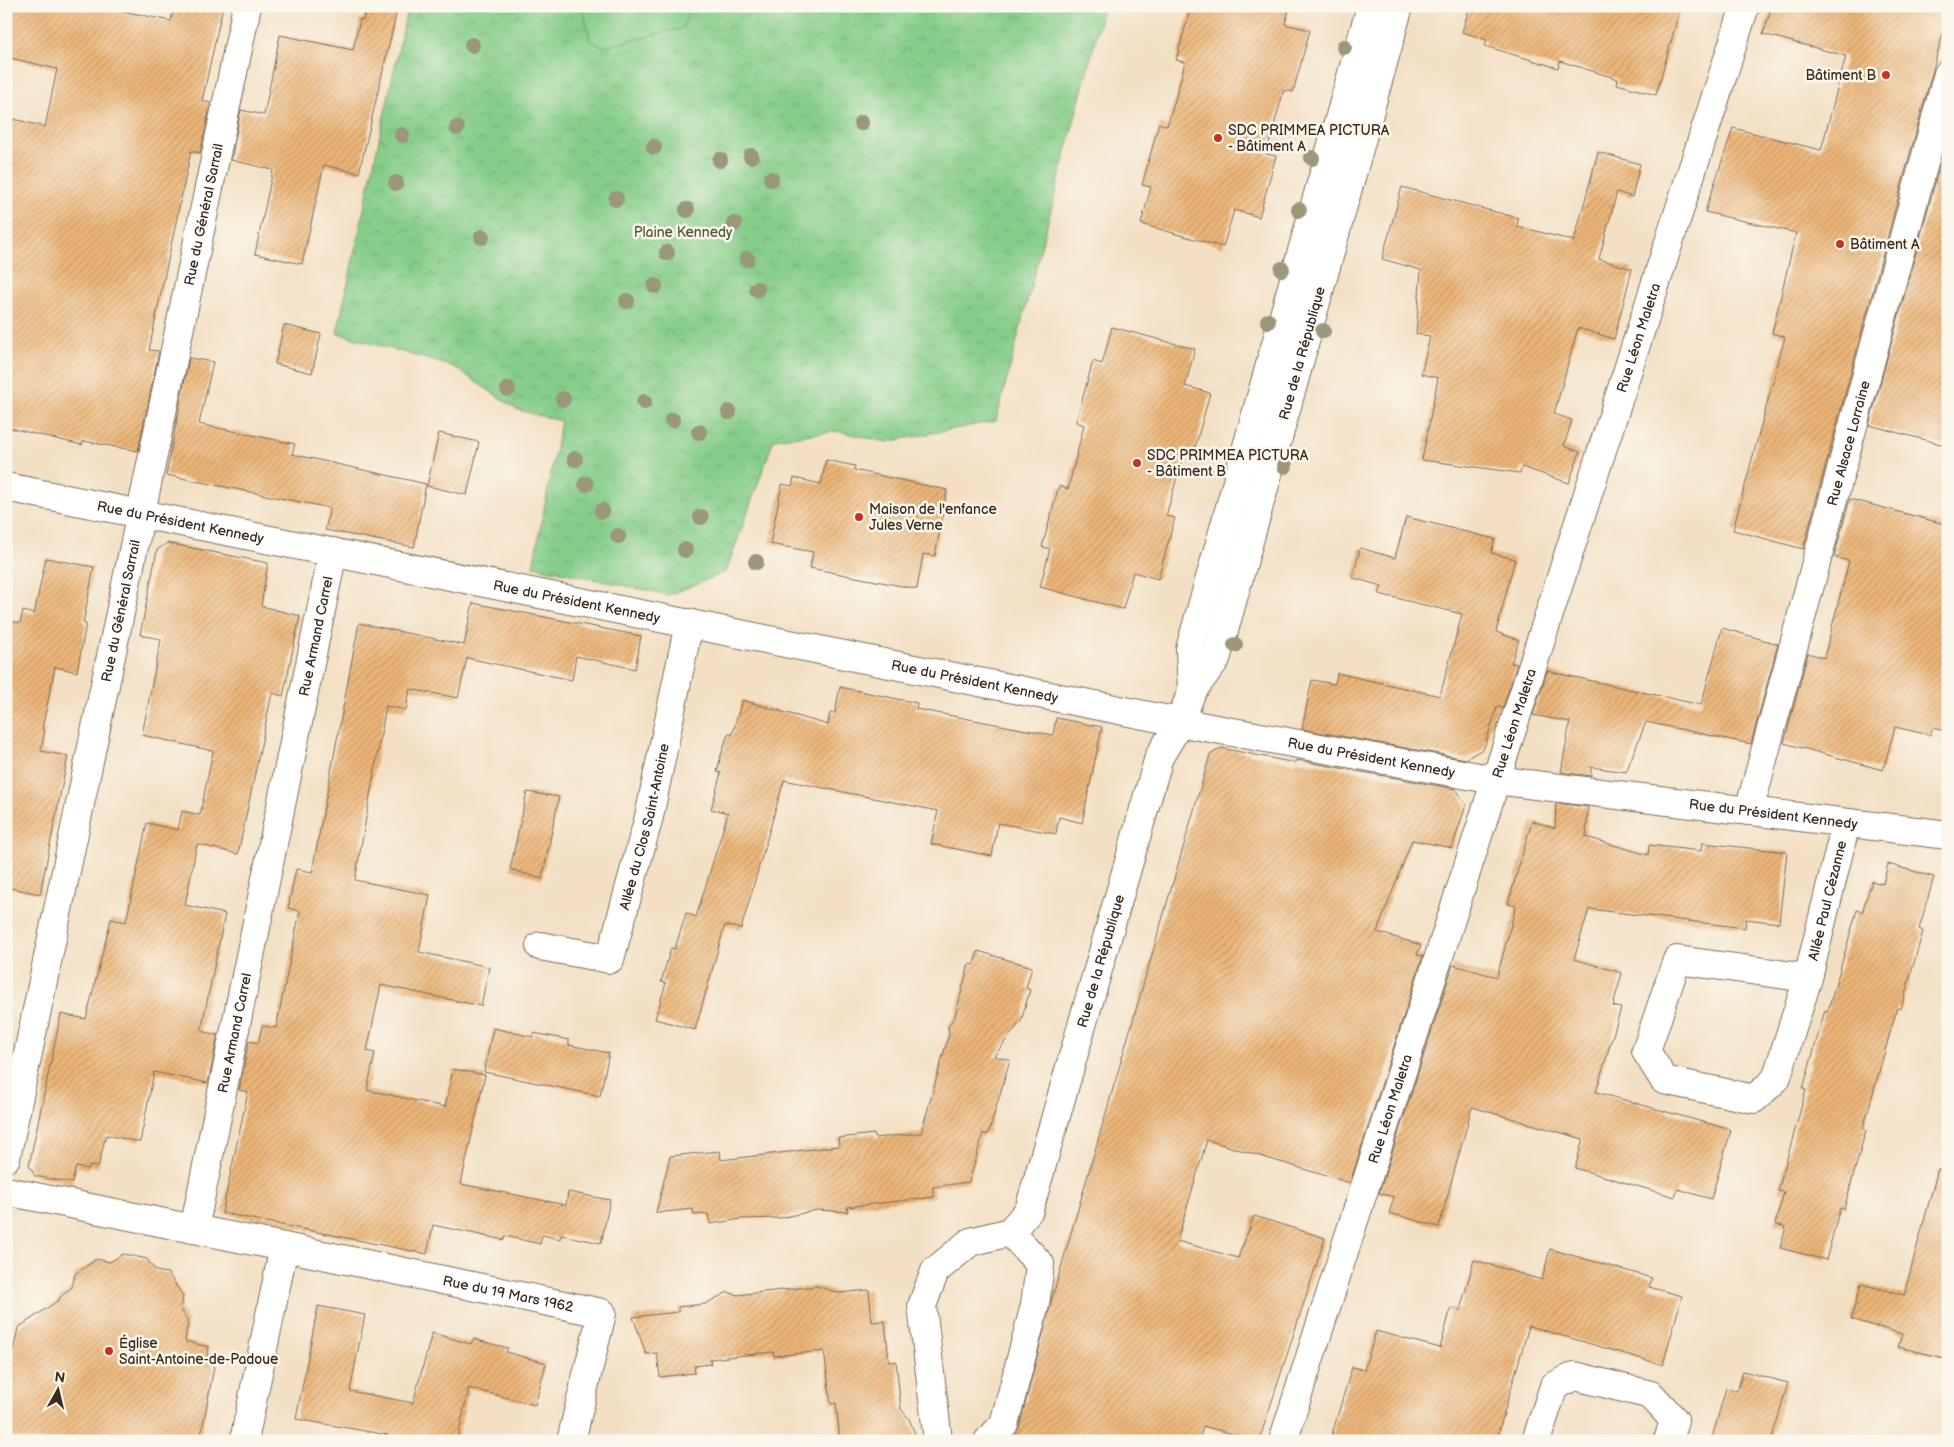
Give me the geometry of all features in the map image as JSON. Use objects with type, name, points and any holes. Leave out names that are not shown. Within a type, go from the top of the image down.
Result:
[{"type":"street","name":"Rue du Général Sarrail","points":[[6,1158],[247,6]]},
{"type":"street","name":"Rue de la République","points":[[1192,692],[1190,649],[1371,6]]},
{"type":"street","name":"Rue de la République","points":[[1010,1232],[1029,1210],[1160,757],[1180,722],[1192,692],[1216,659],[1399,6]]},
{"type":"street","name":"Rue Léon Maletra","points":[[1283,1441],[1745,6]]},
{"type":"street","name":"Rue Alsace Lorraine","points":[[1749,811],[1948,74]]},
{"type":"street","name":"Rue du Président Kennedy","points":[[6,487],[1180,722],[1495,780],[1948,835]]},
{"type":"street","name":"Rue Armand Carrel","points":[[194,1229],[334,552]]},
{"type":"street","name":"Allée du Clos Saint-Antoine","points":[[540,946],[610,959],[649,816],[689,623]]},
{"type":"street","name":"Allée Paul Cézanne","points":[[1808,978],[1677,960],[1646,1051],[1664,1080],[1754,1099],[1776,1079],[1808,978],[1846,823]]},
{"type":"street","points":[[6,1191],[284,1247],[244,1441]]},
{"type":"street","points":[[938,1441],[922,1306],[935,1271],[970,1242],[1010,1232],[1040,1264],[1035,1305],[1004,1424],[988,1441]]},
{"type":"street","name":"Rue du 19 Mars 1962","points":[[284,1247],[602,1313],[570,1441]]},
{"type":"street","points":[[1536,1441],[1554,1386],[1576,1376],[1651,1396],[1674,1420],[1668,1441]]},
{"type":"green space","name":"Plaine Kennedy","points":[[408,6],[1104,6],[996,421],[886,442],[837,431],[774,439],[726,572],[669,595],[533,566],[561,421],[518,410],[454,367],[337,333]]},
{"type":"green space","points":[[585,6],[686,6],[688,15],[682,28],[603,47],[590,40],[583,9]]},
{"type":"building","points":[[6,6],[99,6],[171,21],[174,6],[223,6],[202,101],[211,103],[200,153],[191,151],[149,350],[159,351],[138,451],[83,441],[82,445],[6,427],[6,196],[13,164],[6,163],[6,117],[45,127],[57,69],[6,57]]},
{"type":"building","points":[[367,6],[398,6],[359,173],[324,165],[302,264],[255,254],[273,170],[231,160],[241,110],[264,115],[280,35],[353,50],[360,19],[363,20]]},
{"type":"building","name":"SDC PRIMMEA PICTURA - Bâtiment A","points":[[1191,6],[1290,6],[1285,24],[1310,30],[1293,92],[1284,90],[1266,154],[1276,156],[1259,217],[1234,210],[1223,247],[1141,224],[1151,187],[1142,185],[1159,123],[1167,126],[1177,93],[1185,62],[1176,60]]},
{"type":"building","points":[[1470,6],[1681,6],[1656,95],[1617,84],[1618,79],[1560,61],[1558,68],[1485,46],[1487,40],[1462,32]]},
{"type":"building","points":[[1772,6],[1948,6],[1948,15],[1803,549],[1733,530],[1785,337],[1772,333],[1796,233],[1705,212],[1733,128],[1821,150],[1846,56],[1763,34]]},
{"type":"building","points":[[1948,135],[1948,446],[1869,425]]},
{"type":"building","points":[[1598,152],[1640,164],[1632,197],[1617,192],[1599,259],[1632,269],[1614,339],[1578,328],[1554,414],[1572,420],[1564,446],[1580,452],[1569,483],[1522,467],[1520,473],[1422,460],[1438,378],[1421,374],[1430,336],[1416,334],[1421,270],[1382,259],[1402,187],[1518,218],[1517,226],[1574,241]]},
{"type":"building","points":[[284,325],[321,334],[312,373],[275,364]]},
{"type":"building","name":"SDC PRIMMEA PICTURA - Bâtiment B","points":[[1112,327],[1195,349],[1185,386],[1210,393],[1193,455],[1184,452],[1166,516],[1175,518],[1158,579],[1133,572],[1123,609],[1040,587],[1050,549],[1042,547],[1059,486],[1068,489],[1084,425],[1076,422],[1093,361],[1102,364]]},
{"type":"building","points":[[189,358],[213,362],[199,424],[295,444],[292,454],[426,484],[414,547],[325,530],[330,508],[166,475]]},
{"type":"building","points":[[439,433],[479,442],[467,495],[427,486]]},
{"type":"building","name":"Maison de l'enfance Jules Verne","points":[[826,460],[855,466],[854,470],[947,490],[935,556],[923,554],[917,589],[810,568],[813,552],[770,544],[782,484],[792,486],[794,478],[821,484]]},
{"type":"building","points":[[1850,499],[1948,525],[1948,732],[1933,728],[1930,735],[1895,727],[1883,770],[1784,743],[1808,653],[1824,658],[1849,561],[1834,557]]},
{"type":"building","points":[[1406,517],[1495,539],[1491,553],[1515,559],[1496,632],[1519,640],[1511,663],[1517,664],[1503,708],[1497,707],[1484,748],[1466,759],[1302,729],[1312,680],[1335,684],[1337,673],[1440,696],[1462,614],[1379,594],[1382,586],[1353,578],[1360,548],[1395,558]]},
{"type":"building","points":[[167,543],[268,563],[261,606],[300,616],[283,696],[272,693],[238,854],[197,844],[185,905],[225,914],[201,1031],[218,1035],[208,1083],[154,1072],[140,1142],[106,1135],[98,1167],[89,1166],[88,1169],[76,1167],[72,1183],[35,1176],[29,1165],[61,1014],[86,1019],[111,919],[126,922],[147,823],[178,830],[182,811],[200,815],[213,751],[142,735],[161,639],[140,635],[157,550]]},
{"type":"building","points":[[46,558],[94,567],[83,623],[86,624],[77,672],[55,667],[42,729],[45,729],[41,751],[68,756],[40,894],[6,887],[6,620],[20,623],[23,611],[34,614]]},
{"type":"building","points":[[473,603],[641,636],[635,669],[576,656],[572,680],[467,658],[458,698],[410,689],[406,710],[386,706],[355,880],[430,895],[419,952],[489,967],[481,1006],[381,985],[367,1051],[375,1053],[367,1090],[445,1107],[453,1069],[485,1075],[461,1184],[566,1205],[568,1192],[610,1200],[601,1243],[561,1235],[560,1239],[542,1235],[540,1244],[505,1236],[504,1240],[433,1225],[427,1254],[222,1213],[248,1092],[239,1090],[249,1041],[258,1043],[262,1026],[276,1028],[300,911],[288,908],[296,869],[312,872],[359,623],[464,645]]},
{"type":"building","points":[[1722,628],[1778,644],[1751,744],[1646,722],[1626,772],[1591,767],[1591,776],[1561,772],[1570,722],[1533,715],[1547,671],[1701,705]]},
{"type":"building","points":[[840,687],[917,703],[916,709],[1053,735],[1056,718],[1102,727],[1082,823],[1059,817],[1056,834],[998,823],[992,856],[931,844],[938,811],[784,780],[741,929],[725,925],[695,1030],[655,1019],[666,983],[661,982],[671,948],[675,949],[686,913],[696,917],[728,813],[711,809],[721,773],[717,772],[721,755],[728,734],[732,735],[742,700],[828,725],[830,713],[835,713]]},
{"type":"building","points":[[1221,748],[1295,763],[1296,760],[1456,789],[1466,805],[1452,848],[1412,840],[1377,932],[1421,945],[1417,955],[1423,956],[1350,1183],[1207,1140],[1177,1241],[1238,1258],[1254,1216],[1325,1238],[1259,1441],[1203,1426],[1199,1441],[1011,1441],[1019,1428],[1051,1302],[1210,755]]},
{"type":"building","points":[[527,792],[559,797],[542,879],[510,869]]},
{"type":"building","points":[[1556,803],[1588,807],[1586,837],[1648,855],[1649,845],[1701,851],[1702,843],[1787,852],[1779,923],[1746,919],[1745,928],[1589,909],[1574,959],[1622,973],[1613,1006],[1621,1008],[1596,1092],[1731,1130],[1711,1199],[1678,1189],[1675,1197],[1575,1168],[1583,1139],[1472,1107],[1439,1227],[1389,1213],[1394,1197],[1379,1193],[1453,965],[1497,977],[1516,906],[1508,904],[1532,821],[1555,828]]},
{"type":"building","points":[[1888,864],[1934,877],[1919,929],[1923,931],[1901,1009],[1897,1008],[1863,1129],[1866,1130],[1844,1209],[1840,1208],[1826,1260],[1780,1248],[1786,1227],[1775,1224],[1784,1192],[1778,1191],[1806,1090],[1803,1089],[1825,1010],[1828,1011],[1857,910],[1862,912],[1872,881],[1883,884]]},
{"type":"building","points":[[978,951],[1032,967],[1026,988],[1030,990],[1021,1021],[994,1056],[1010,1060],[988,1135],[983,1133],[969,1182],[933,1187],[934,1197],[847,1207],[848,1212],[817,1210],[780,1218],[741,1219],[710,1224],[708,1214],[694,1215],[693,1209],[656,1213],[670,1156],[720,1151],[721,1160],[839,1146],[838,1138],[874,1134],[875,1138],[921,1133],[949,1034],[948,1026],[955,1016],[969,964],[974,965]]},
{"type":"building","points":[[493,1028],[533,1037],[534,1033],[569,1040],[569,1045],[609,1053],[600,1096],[484,1072]]},
{"type":"building","points":[[1938,1169],[1948,1170],[1948,1359],[1898,1347],[1902,1334],[1851,1319],[1861,1284],[1904,1295]]},
{"type":"building","points":[[1550,1249],[1652,1278],[1649,1287],[1682,1296],[1663,1365],[1529,1326],[1496,1441],[1330,1441],[1352,1367],[1364,1370],[1376,1331],[1440,1348],[1451,1308],[1460,1310],[1474,1260],[1542,1280]]},
{"type":"building","name":"Église Saint-Antoine-de-Padoue","points":[[123,1254],[147,1259],[156,1271],[168,1273],[183,1296],[181,1309],[188,1322],[185,1341],[209,1347],[207,1357],[214,1367],[200,1441],[32,1441],[6,1436],[6,1386],[18,1328],[59,1300],[72,1287],[75,1274],[97,1259],[110,1262]]},
{"type":"building","points":[[817,1286],[838,1293],[869,1290],[872,1322],[885,1321],[889,1362],[896,1361],[901,1409],[909,1419],[918,1441],[840,1441],[836,1403],[831,1404],[824,1351],[774,1356],[773,1352],[710,1359],[711,1364],[694,1366],[695,1373],[660,1377],[657,1353],[646,1354],[633,1317],[678,1312],[678,1307],[705,1304],[728,1292],[737,1295]]},
{"type":"building","points":[[318,1306],[365,1315],[350,1391],[413,1403],[432,1333],[471,1344],[473,1339],[508,1348],[506,1352],[546,1363],[535,1405],[469,1388],[457,1441],[386,1441],[388,1435],[296,1419]]},
{"type":"building","points":[[1743,1371],[1788,1383],[1771,1441],[1711,1441],[1726,1388],[1737,1391]]},
{"type":"place","name":"Bâtiment B","points":[[1886,75]]},
{"type":"place","name":"SDC PRIMMEA PICTURA - Bâtiment A","points":[[1218,138]]},
{"type":"place","name":"Bâtiment A","points":[[1840,244]]},
{"type":"place","name":"SDC PRIMMEA PICTURA - Bâtiment B","points":[[1137,463]]},
{"type":"place","name":"Maison de l'enfance Jules Verne","points":[[859,517]]},
{"type":"place","name":"Église Saint-Antoine-de-Padoue","points":[[109,1351]]}]
